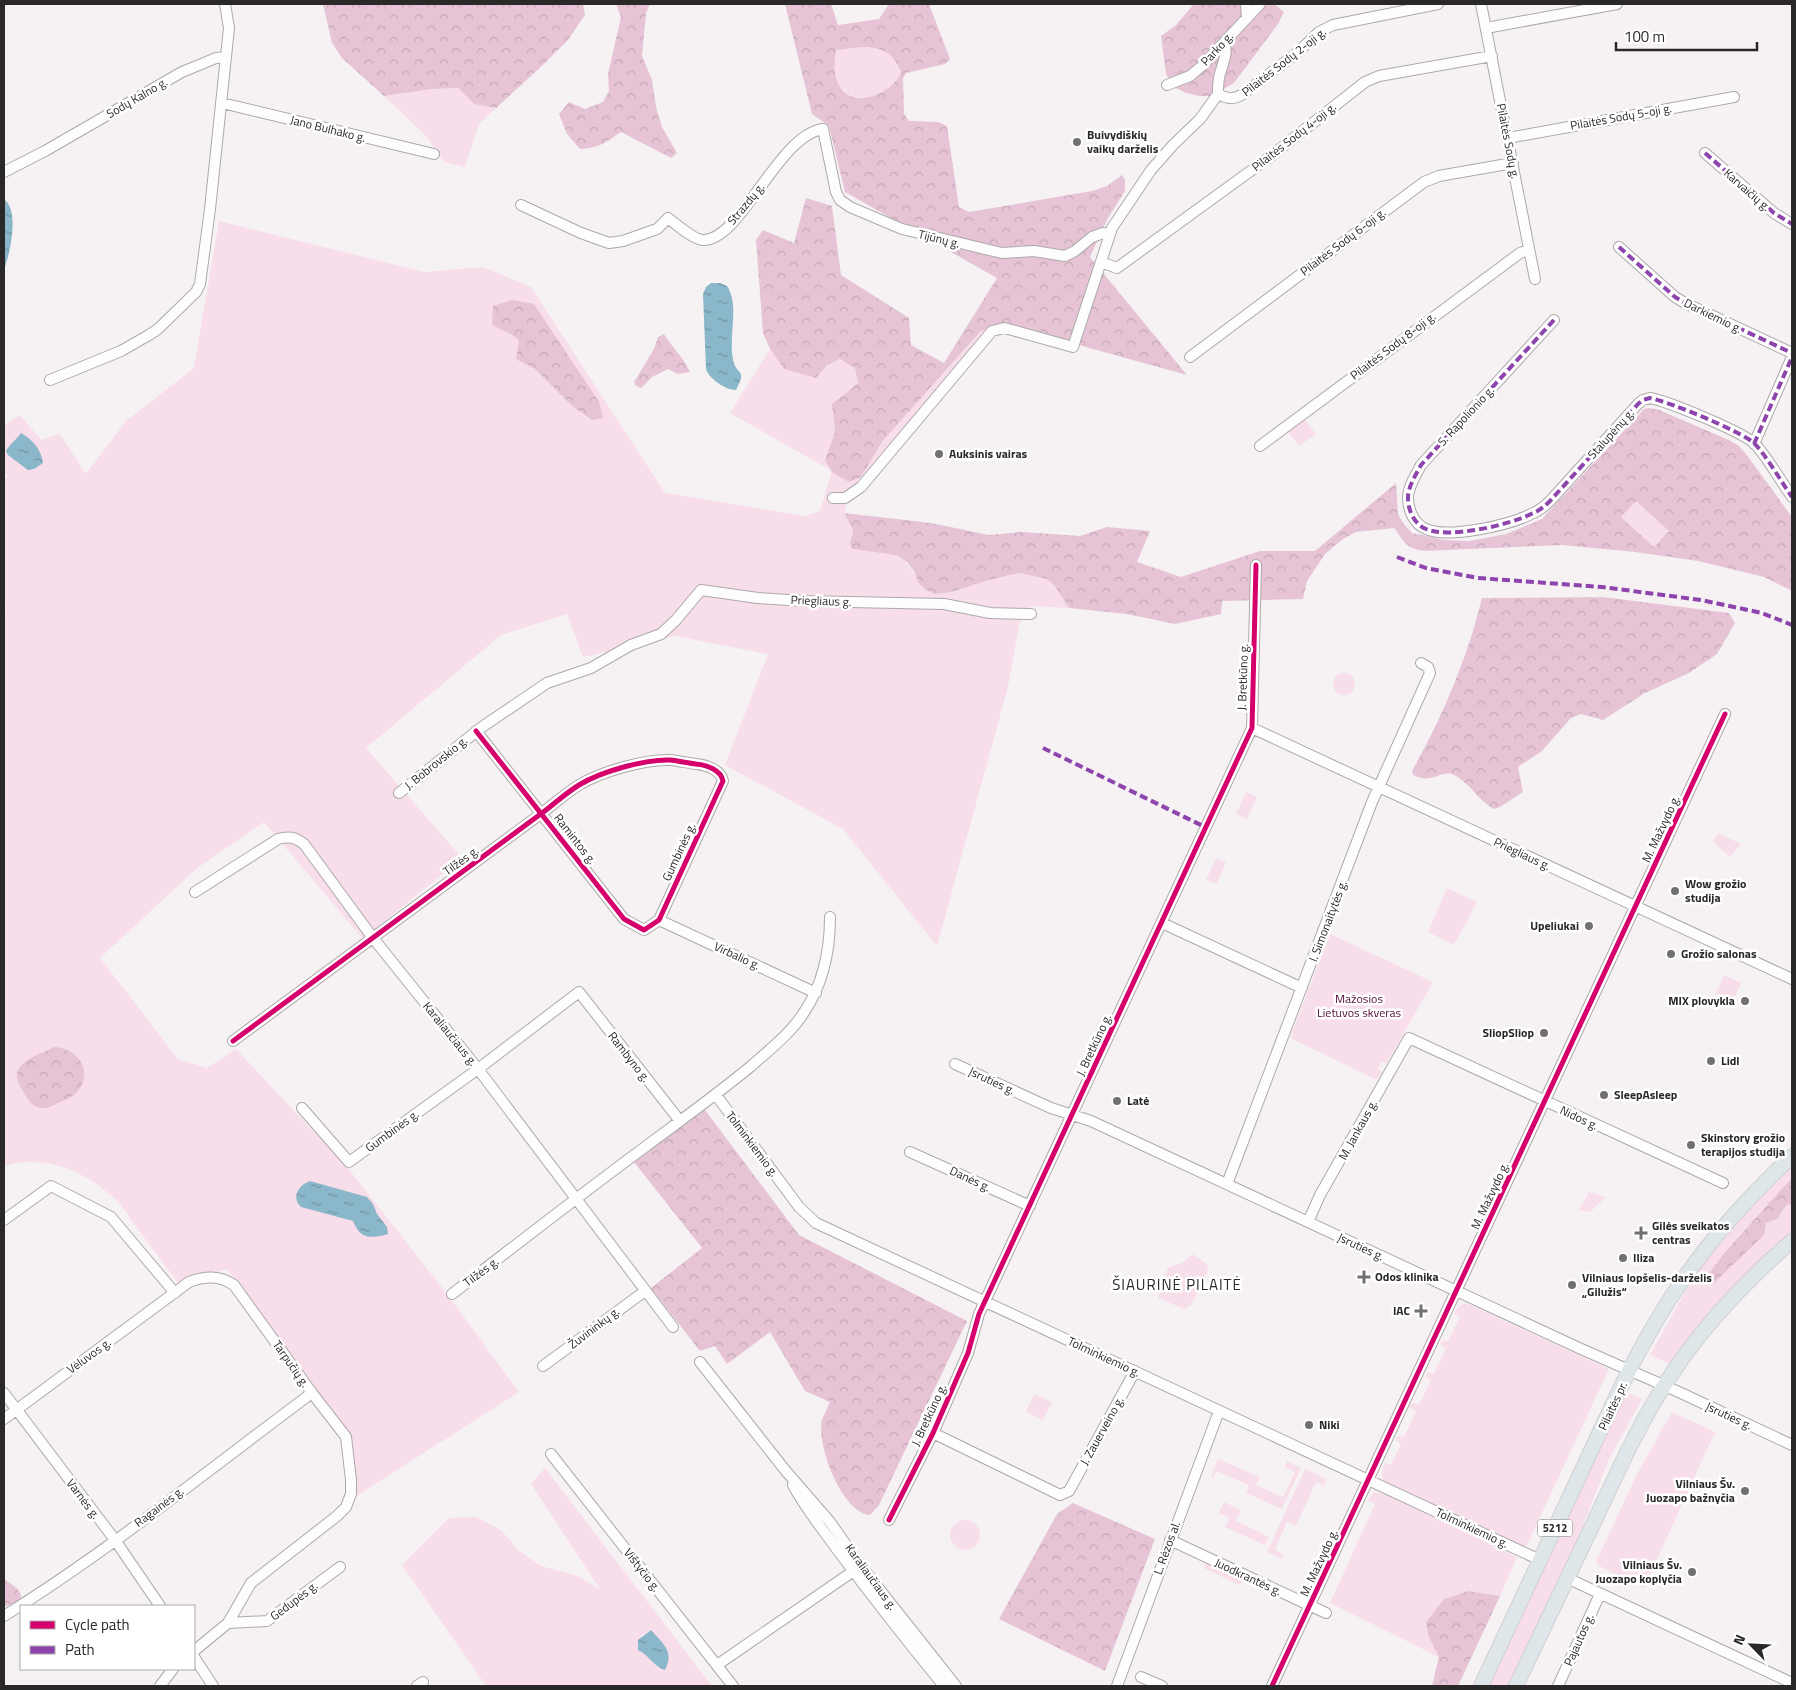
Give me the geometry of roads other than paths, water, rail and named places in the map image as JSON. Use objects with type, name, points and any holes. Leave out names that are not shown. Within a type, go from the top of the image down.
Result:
[{"type":"main road","name":"Pilaitės pr.","points":[[1481,1686],[1630,1371],[1661,1313],[1691,1268],[1724,1225],[1792,1156]]},
{"type":"main road","name":"5212","points":[[1516,1686],[1623,1458],[1646,1415],[1686,1353],[1732,1298],[1792,1240]]},
{"type":"street","points":[[50,380],[121,351],[149,335],[158,329],[196,292],[200,284],[222,104],[229,28],[225,4]]},
{"type":"street","points":[[1246,4],[1247,18]]},
{"type":"street","name":"Parko g.","points":[[1168,85],[1190,76],[1203,65],[1260,4]]},
{"type":"street","name":"Pilaitės Sodų 2-oji g.","points":[[1218,94],[1224,98],[1235,99],[1297,53],[1320,32],[1334,25],[1438,4]]},
{"type":"street","name":"Pilaitės Sodų g.","points":[[1481,4],[1535,279]]},
{"type":"street","points":[[1486,28],[1617,4]]},
{"type":"street","points":[[832,498],[845,498],[861,487],[992,331],[1004,328],[1073,346],[1110,234],[1121,213],[1151,170],[1173,144],[1200,119],[1218,94],[1218,81],[1226,53],[1224,43]]},
{"type":"street","name":"Pilaitės Sodų 4-oji g.","points":[[1101,262],[1117,268],[1267,159],[1365,82],[1379,76],[1492,56]]},
{"type":"street","name":"Sodų Kalno g.","points":[[4,172],[45,151],[182,72],[216,58],[226,57]]},
{"type":"street","name":"Pilaitės Sodų 5-oji g.","points":[[1508,138],[1734,97]]},
{"type":"street","name":"Jano Bulhako g.","points":[[222,104],[434,154]]},
{"type":"street","name":"Tijūnų g.","points":[[823,129],[836,192],[840,200],[850,207],[902,229],[1002,253],[1034,251],[1065,256],[1075,251],[1092,237],[1103,233],[1110,234]]},
{"type":"street","name":"Strazdų g.","points":[[521,205],[609,243],[623,241],[657,228],[668,218],[697,239],[704,241],[718,234],[738,217],[780,162],[799,142],[814,130],[823,129]]},
{"type":"street","name":"Karvaičių g.","points":[[1705,153],[1774,213],[1792,224]]},
{"type":"street","name":"Pilaitės Sodų 6-oji g.","points":[[1190,358],[1424,182],[1439,176],[1513,163]]},
{"type":"street","name":"Darkiemio g.","points":[[1619,247],[1675,297],[1792,353]]},
{"type":"street","name":"Pilaitės Sodų 8-oji g.","points":[[1260,446],[1512,258],[1528,250]]},
{"type":"street","name":"S. Rapolionio g.","points":[[1417,523],[1412,515],[1408,496],[1411,484],[1421,465],[1554,320]]},
{"type":"street","points":[[1754,444],[1792,357]]},
{"type":"street","name":"Stalupėnų g.","points":[[1417,523],[1426,529],[1436,532],[1470,531],[1502,524],[1529,516],[1541,510],[1638,404],[1650,398],[1658,399],[1712,422],[1754,444],[1792,497]]},
{"type":"street","name":"J. Bretkūno g.","points":[[889,1520],[933,1433],[968,1352],[979,1314],[1252,728],[1256,565]]},
{"type":"street","name":"Priegliaus g.","points":[[631,645],[661,634],[676,620],[701,590],[758,598],[803,601],[944,604],[990,613],[1032,614]]},
{"type":"street","name":"J. Bobrovskio g.","points":[[399,793],[476,731],[519,700],[548,683],[591,668],[631,645]]},
{"type":"street","name":"I. Simonaitytės g.","points":[[1227,1184],[1379,787],[1430,673],[1428,667],[1421,663]]},
{"type":"street","name":"M. Mažvydo g.","points":[[1272,1686],[1725,714]]},
{"type":"street","name":"Priegliaus g.","points":[[1252,728],[1792,980]]},
{"type":"street","name":"Ramintos g.","points":[[476,731],[624,919],[644,930],[659,920]]},
{"type":"street","name":"Tilžės g.","points":[[233,1042],[579,785],[608,770],[668,760],[703,765],[722,776]]},
{"type":"street","name":"Gumbinės g.","points":[[659,920],[723,781],[722,776]]},
{"type":"street","name":"Karaliaučiaus g.","points":[[195,892],[278,839],[287,836],[296,838],[304,844],[373,938],[478,1069],[673,1327]]},
{"type":"street","name":"Tilžės g.","points":[[452,1294],[589,1188],[716,1095],[765,1054],[793,1027],[803,1015],[816,993],[828,954],[830,917]]},
{"type":"street","name":"Virbalio g.","points":[[659,920],[816,993]]},
{"type":"street","points":[[1162,923],[1302,988]]},
{"type":"street","name":"Gumbinės g.","points":[[302,1108],[349,1162],[478,1069],[579,992]]},
{"type":"street","name":"Rambyno g.","points":[[579,992],[680,1121]]},
{"type":"street","name":"Nidos g.","points":[[1409,1038],[1723,1183]]},
{"type":"street","name":"M. Jankaus g.","points":[[1308,1222],[1320,1195],[1409,1038]]},
{"type":"street","name":"Įsruties g.","points":[[955,1064],[1051,1108],[1091,1121],[1792,1445]]},
{"type":"street","name":"Tolminkiemio g.","points":[[716,1095],[793,1199],[812,1220],[823,1227],[1540,1560]]},
{"type":"street","name":"Danės g.","points":[[910,1152],[1030,1206]]},
{"type":"street","points":[[4,1220],[51,1186],[111,1217],[175,1293]]},
{"type":"street","name":"Tarpučių g.","points":[[175,1293],[189,1282],[200,1278],[216,1278],[234,1285],[346,1437],[351,1480],[351,1494],[346,1507],[337,1516],[250,1582],[228,1623]]},
{"type":"street","name":"Žuvininkų g.","points":[[543,1366],[645,1291]]},
{"type":"street","name":"Vėluvos g.","points":[[4,1419],[175,1293]]},
{"type":"street","name":"Karaliaučiaus g.","points":[[700,1362],[785,1470],[812,1516],[956,1686]]},
{"type":"street","name":"J. Zauerveino g.","points":[[933,1433],[1060,1494],[1069,1491],[1135,1372]]},
{"type":"street","name":"Varnės g.","points":[[4,1393],[115,1540],[159,1605]]},
{"type":"street","name":"Ragainės g.","points":[[22,1605],[115,1540],[312,1393]]},
{"type":"street","name":"L. Rėzos al.","points":[[1117,1686],[1219,1411]]},
{"type":"street","name":"Vištyčio g.","points":[[551,1454],[733,1686]]},
{"type":"street","name":"Juodkrantės g.","points":[[1170,1540],[1326,1613]]},
{"type":"street","name":"Gedupės g.","points":[[228,1623],[267,1621],[340,1567]]},
{"type":"street","points":[[717,1665],[857,1569]]},
{"type":"street","name":"Karaliaučiaus g.","points":[[857,1569],[897,1629],[944,1686]]},
{"type":"street","points":[[1567,1578],[1792,1683]]},
{"type":"street","name":"Pajautos g.","points":[[1558,1686],[1600,1594]]},
{"type":"street","name":"Ragainės g.","points":[[4,1616],[20,1606]]},
{"type":"street","points":[[195,1650],[228,1623]]},
{"type":"street","points":[[195,1659],[213,1686]]},
{"type":"street","points":[[160,1686],[172,1670]]},
{"type":"street","points":[[1141,1677],[1162,1686]]},
{"type":"water","points":[[4,199],[9,205],[13,222],[11,243],[4,270]]},
{"type":"water","points":[[711,283],[720,283],[727,286],[733,302],[732,350],[734,365],[741,375],[736,390],[718,383],[706,369],[703,294],[706,287]]},
{"type":"water","points":[[21,433],[33,442],[40,453],[43,463],[34,469],[28,470],[8,455],[6,451]]},
{"type":"water","points":[[310,1181],[367,1197],[387,1227],[388,1234],[376,1237],[366,1236],[359,1231],[353,1221],[301,1207],[296,1200],[297,1192],[302,1185]]},
{"type":"water","points":[[651,1630],[663,1643],[668,1652],[669,1658],[665,1670],[638,1650],[638,1640]]},
{"type":"place","name":"Buivydiškių vaikų darželis","points":[[1077,142]]},
{"type":"place","name":"Auksinis vairas","points":[[939,454]]},
{"type":"place","name":"Wow grožio studija","points":[[1675,891]]},
{"type":"place","name":"Upeliukai","points":[[1589,926]]},
{"type":"place","name":"Grožio salonas","points":[[1671,954]]},
{"type":"place","name":"MIX plovykla","points":[[1745,1001]]},
{"type":"place","name":"SliopSliop","points":[[1544,1033]]},
{"type":"place","name":"Lidl","points":[[1711,1061]]},
{"type":"place","name":"SleepAsleep","points":[[1604,1095]]},
{"type":"place","name":"Latė","points":[[1117,1101]]},
{"type":"place","name":"Skinstory grožio terapijos studija","points":[[1691,1145]]},
{"type":"place","name":"Gilės sveikatos centras","points":[[1641,1233]]},
{"type":"place","name":"Iliza","points":[[1623,1258]]},
{"type":"place","name":"Odos klinika","points":[[1364,1277]]},
{"type":"place","name":"Vilniaus lopšelis-darželis „Gilužis“","points":[[1572,1285]]},
{"type":"place","name":"IAC","points":[[1421,1311]]},
{"type":"place","name":"Niki","points":[[1309,1425]]},
{"type":"place","name":"Vilniaus Šv. Juozapo bažnyčia","points":[[1745,1491]]},
{"type":"place","name":"Vilniaus Šv. Juozapo koplyčia","points":[[1692,1572]]},
{"type":"district","name":"ŠIAURINĖ PILAITĖ","points":[[1177,1285]]},
{"type":"park label","name":"Mažosios Lietuvos skveras","points":[[1359,1006]]}]
